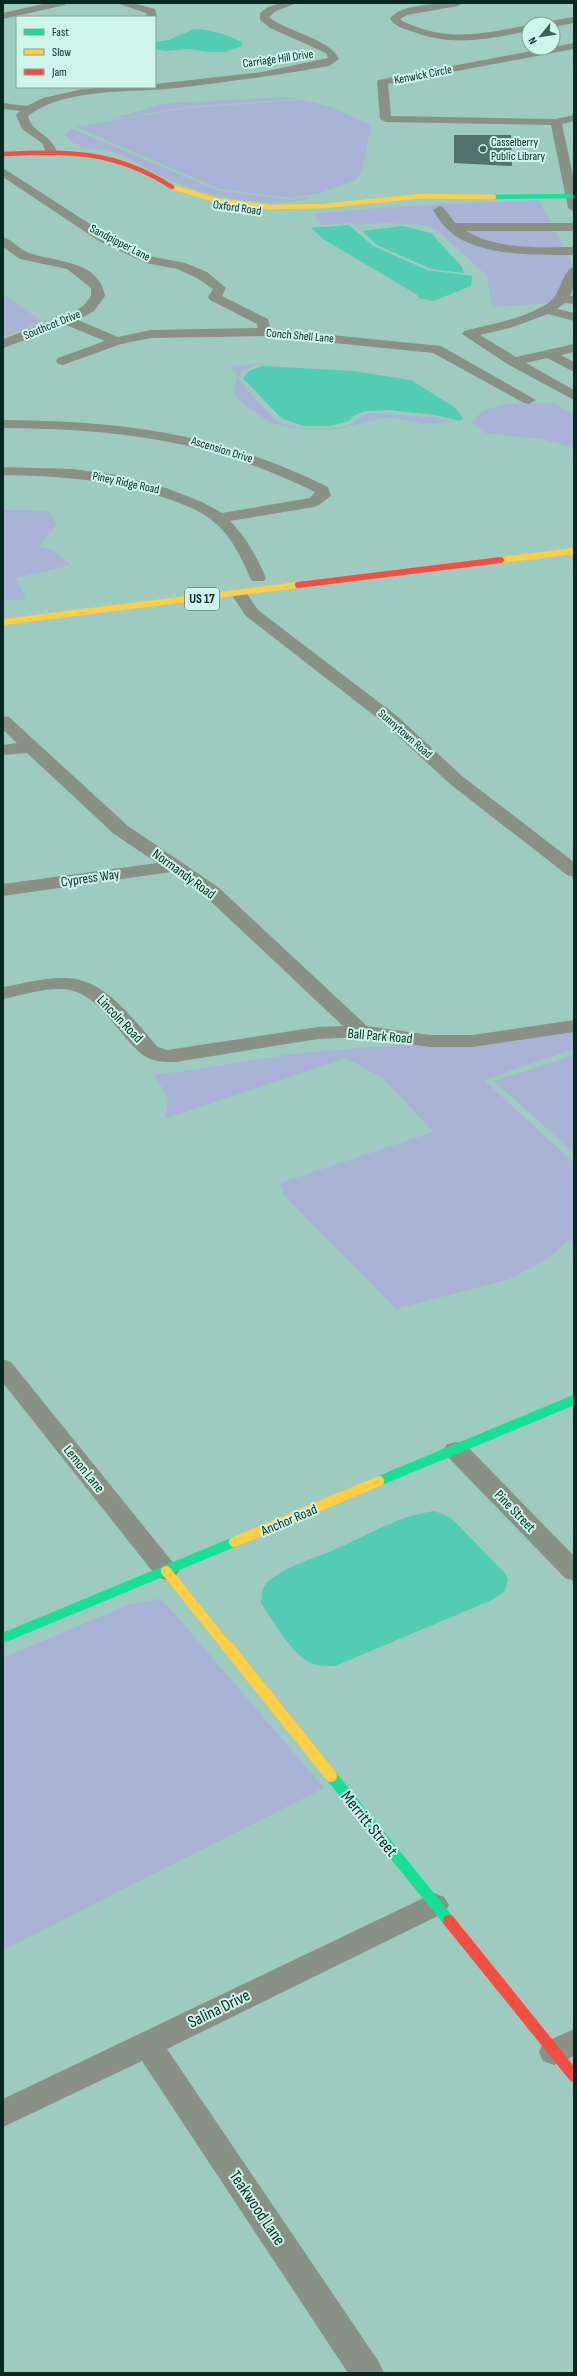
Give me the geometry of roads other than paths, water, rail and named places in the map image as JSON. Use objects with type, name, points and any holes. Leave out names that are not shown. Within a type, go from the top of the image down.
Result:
[{"type":"street","points":[[3,16],[61,3]]},
{"type":"street","points":[[121,3],[151,11],[152,16]]},
{"type":"street","name":"Carriage Hill Drive","points":[[156,87],[262,75],[329,63],[334,59],[330,51],[274,26],[264,18],[264,15],[272,9],[292,3]]},
{"type":"street","points":[[458,3],[404,12],[398,15],[395,20],[428,36],[450,40],[521,29]]},
{"type":"street","points":[[561,22],[574,20]]},
{"type":"street","name":"Kenwick Circle","points":[[574,46],[382,82],[386,119],[556,122],[574,118]]},
{"type":"street","points":[[51,152],[50,146],[46,140],[26,127],[22,122],[22,115],[28,109],[55,99],[95,90],[133,88]]},
{"type":"street","points":[[3,106],[28,109]]},
{"type":"street","points":[[556,122],[573,200]]},
{"type":"street","name":"Oxford Road","points":[[3,154],[64,151],[107,157],[138,167],[174,188],[216,200],[270,207],[306,207],[400,197],[573,200]]},
{"type":"street","name":"Sandpipper Lane","points":[[3,172],[103,238],[150,260],[180,266],[202,275],[220,288],[215,297],[263,322],[265,332]]},
{"type":"street","points":[[440,210],[451,227],[481,242],[508,250],[574,251]]},
{"type":"street","points":[[451,227],[574,227]]},
{"type":"street","name":"Southcot Drive","points":[[3,241],[24,256],[71,266],[83,274],[97,287],[98,296],[89,308],[66,320],[3,344]]},
{"type":"street","points":[[574,271],[568,300],[517,322],[469,334],[514,362],[574,396]]},
{"type":"street","points":[[547,310],[574,317]]},
{"type":"street","points":[[66,320],[117,341]]},
{"type":"street","name":"Conch Shell Lane","points":[[63,361],[117,341],[151,334],[265,332],[436,349],[529,400]]},
{"type":"street","points":[[514,362],[574,348]]},
{"type":"street","points":[[549,354],[574,368]]},
{"type":"street","name":"Ascension Drive","points":[[3,424],[97,426],[184,438],[236,452],[294,474],[323,490],[323,496],[314,502],[219,518]]},
{"type":"street","name":"Piney Ridge Road","points":[[3,471],[66,472],[157,488],[193,503],[219,518],[239,540],[257,578]]},
{"type":"street","name":"US 17","points":[[3,622],[239,594],[574,551]]},
{"type":"street","points":[[239,594],[246,589],[278,578]]},
{"type":"street","name":"Sunnytown Road","points":[[239,594],[252,613],[391,720],[456,780],[574,871]]},
{"type":"street","name":"Normandy Road","points":[[3,720],[122,830],[176,866],[211,892],[361,1031]]},
{"type":"street","points":[[3,750],[31,747]]},
{"type":"street","name":"Cypress Way","points":[[3,890],[176,866]]},
{"type":"street","name":"Lincoln Road","points":[[3,993],[62,984],[76,984],[92,991],[151,1051],[164,1056]]},
{"type":"street","name":"Ball Park Road","points":[[164,1056],[176,1056],[318,1034],[361,1031],[430,1041],[472,1041],[574,1026]]},
{"type":"street","name":"Lemon Lane","points":[[3,1367],[166,1571]]},
{"type":"street","name":"Anchor Road","points":[[3,1638],[574,1400]]},
{"type":"street","name":"Pine Street","points":[[456,1450],[574,1572]]},
{"type":"street","name":"Merritt Street","points":[[166,1571],[434,1904],[564,2047],[574,2076]]},
{"type":"street","name":"Salina Drive","points":[[3,2114],[434,1904]]},
{"type":"street","name":"Teakwood Lane","points":[[147,2044],[367,2373]]},
{"type":"place","name":"Casselberry Public Library","points":[[483,149]]}]
